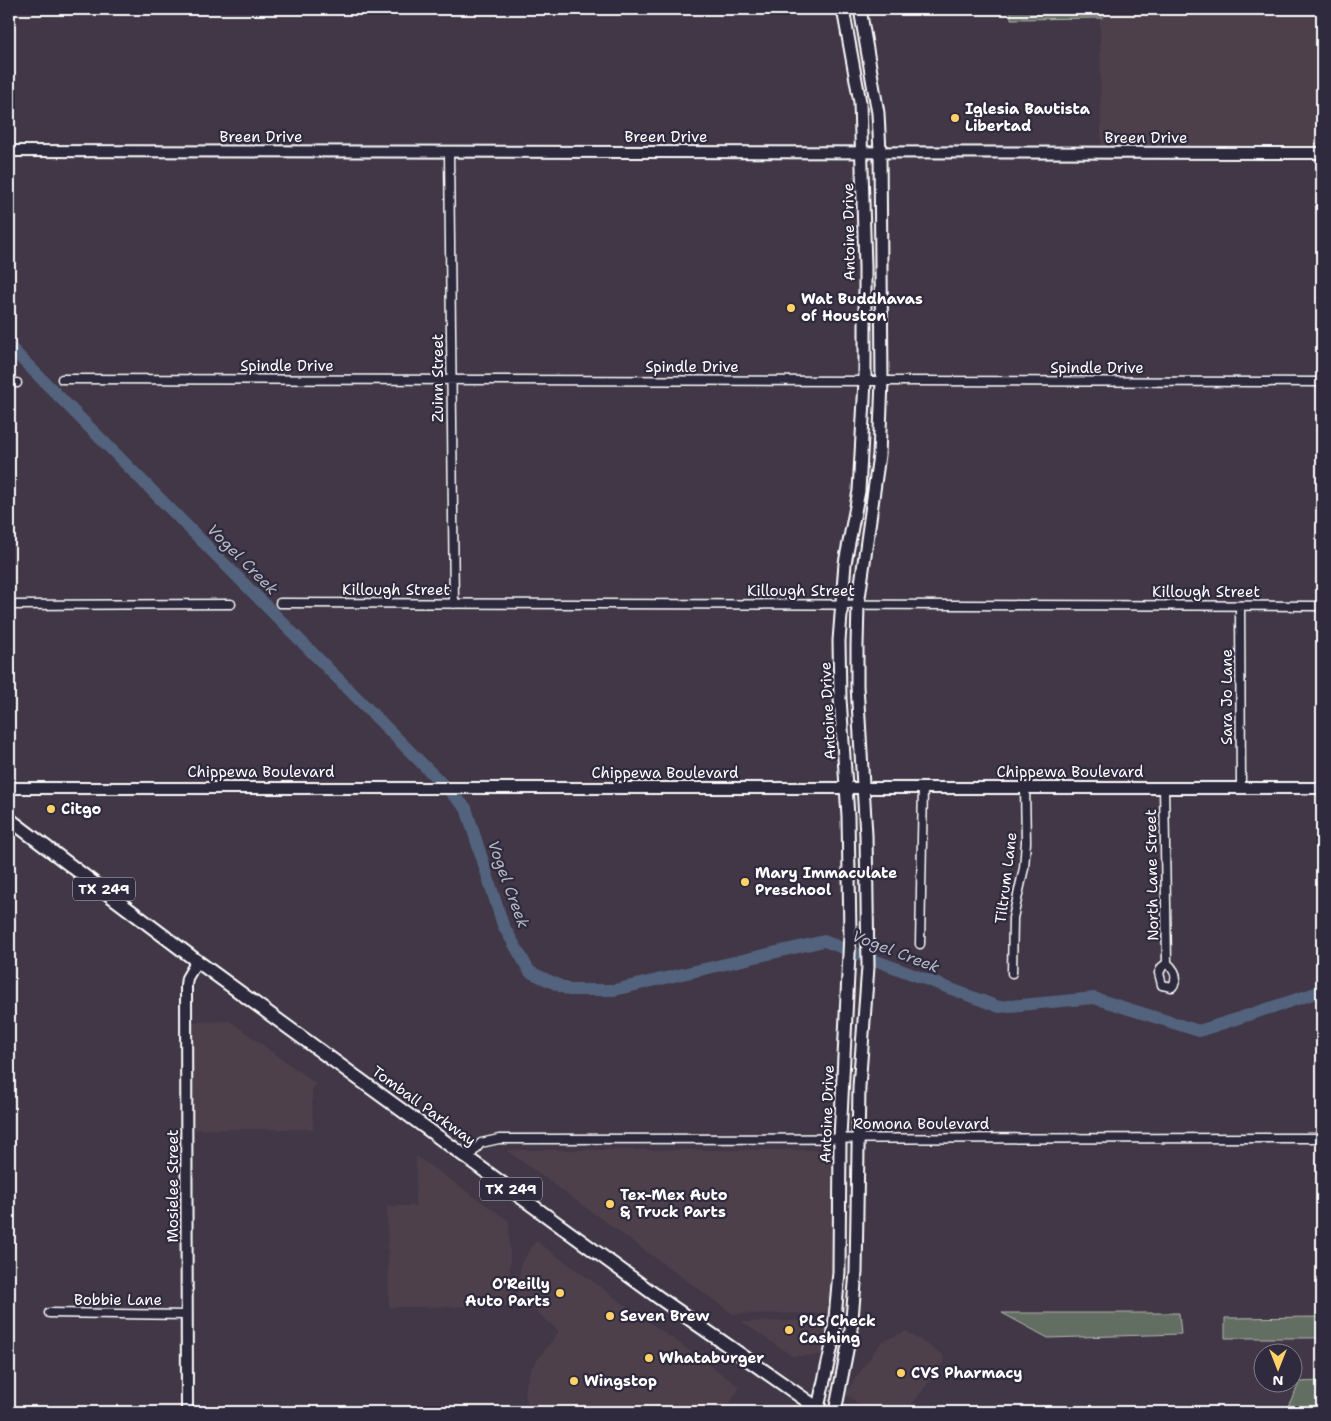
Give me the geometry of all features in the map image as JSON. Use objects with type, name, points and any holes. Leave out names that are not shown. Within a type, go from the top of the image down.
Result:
[{"type":"main road","name":"Antoine Drive","points":[[820,1411],[834,1341],[839,1272],[840,1138],[850,963],[847,786],[840,698],[841,605],[859,491],[865,381],[865,267],[860,102],[843,9]]},
{"type":"main road","name":"Antoine Drive","points":[[835,1412],[851,1330],[856,1272],[857,1138],[868,967],[863,787],[857,686],[858,605],[875,494],[879,455],[882,381],[878,113],[860,9]]},
{"type":"main road","points":[[847,29],[863,26]]},
{"type":"main road","points":[[865,267],[881,267]]},
{"type":"main road","points":[[859,491],[875,494]]},
{"type":"main road","name":"Tomball Parkway","points":[[9,819],[197,962],[658,1297],[820,1411]]},
{"type":"main road","points":[[850,886],[866,886]]},
{"type":"main road","points":[[846,1036],[864,1038]]},
{"type":"main road","points":[[839,1272],[856,1272]]},
{"type":"street","name":"Breen Drive","points":[[9,151],[1322,153]]},
{"type":"street","name":"Zuinn Street","points":[[449,152],[454,604]]},
{"type":"street","name":"Spindle Drive","points":[[62,379],[1322,382]]},
{"type":"street","name":"Killough Street","points":[[280,603],[1322,606]]},
{"type":"street","points":[[9,605],[231,604]]},
{"type":"street","name":"Sara Jo Lane","points":[[1240,606],[1241,788]]},
{"type":"street","name":"Chippewa Boulevard","points":[[9,788],[847,786],[1322,788]]},
{"type":"street","points":[[920,944],[922,787]]},
{"type":"street","name":"Tiltrum Lane","points":[[1012,973],[1013,918],[1024,868],[1026,842],[1025,787]]},
{"type":"street","name":"North Lane Street","points":[[1164,787],[1168,963]]},
{"type":"street","name":"Mosielee Street","points":[[187,1412],[186,985],[187,978],[197,962]]},
{"type":"street","name":"Romona Boulevard","points":[[468,1158],[480,1143],[499,1139],[1322,1138]]},
{"type":"street","name":"Bobbie Lane","points":[[50,1313],[186,1315]]},
{"type":"shaded area","points":[[1100,9],[1322,9],[1322,145],[1101,145]]},
{"type":"shaded area","points":[[230,1021],[316,1084],[312,1091],[313,1129],[194,1129],[192,1022]]},
{"type":"shaded area","points":[[506,1150],[831,1150],[833,1270],[830,1313],[733,1314]]},
{"type":"shaded area","points":[[416,1156],[509,1221],[511,1306],[389,1307],[387,1206],[415,1206]]},
{"type":"shaded area","points":[[536,1241],[740,1387],[724,1412],[530,1412],[524,1392],[530,1370],[559,1331],[517,1296],[521,1263]]},
{"type":"shaded area","points":[[829,1320],[824,1355],[792,1356],[742,1322]]},
{"type":"shaded area","points":[[906,1331],[943,1355],[944,1362],[906,1412],[871,1412],[845,1394],[881,1342]]},
{"type":"green space","points":[[1011,9],[1102,9],[1102,18],[1011,19]]},
{"type":"green space","points":[[1002,1313],[1179,1313],[1181,1334],[1048,1338]]},
{"type":"green space","points":[[1322,1317],[1322,1338],[1225,1338],[1225,1318]]},
{"type":"green space","points":[[1322,1381],[1322,1412],[1285,1412],[1294,1394],[1304,1394],[1304,1382]]},
{"type":"waterway","name":"Vogel Creek","points":[[9,346],[466,808],[503,925],[530,972],[569,990],[614,990],[824,941],[999,1007],[1094,998],[1199,1031],[1322,991]]},
{"type":"place","name":"Iglesia Bautista Libertad","points":[[955,118]]},
{"type":"place","name":"Wat Buddhavas of Houston","points":[[791,308]]},
{"type":"place","name":"Citgo","points":[[51,809]]},
{"type":"place","name":"Mary Immaculate Preschool","points":[[745,882]]},
{"type":"place","name":"Tex-Mex Auto & Truck Parts","points":[[610,1204]]},
{"type":"place","name":"O'Reilly Auto Parts","points":[[560,1293]]},
{"type":"place","name":"Seven Brew","points":[[610,1316]]},
{"type":"place","name":"PLS Check Cashing","points":[[789,1330]]},
{"type":"place","name":"Whataburger","points":[[649,1358]]},
{"type":"place","name":"CVS Pharmacy","points":[[901,1373]]},
{"type":"place","name":"Wingstop","points":[[574,1381]]}]
